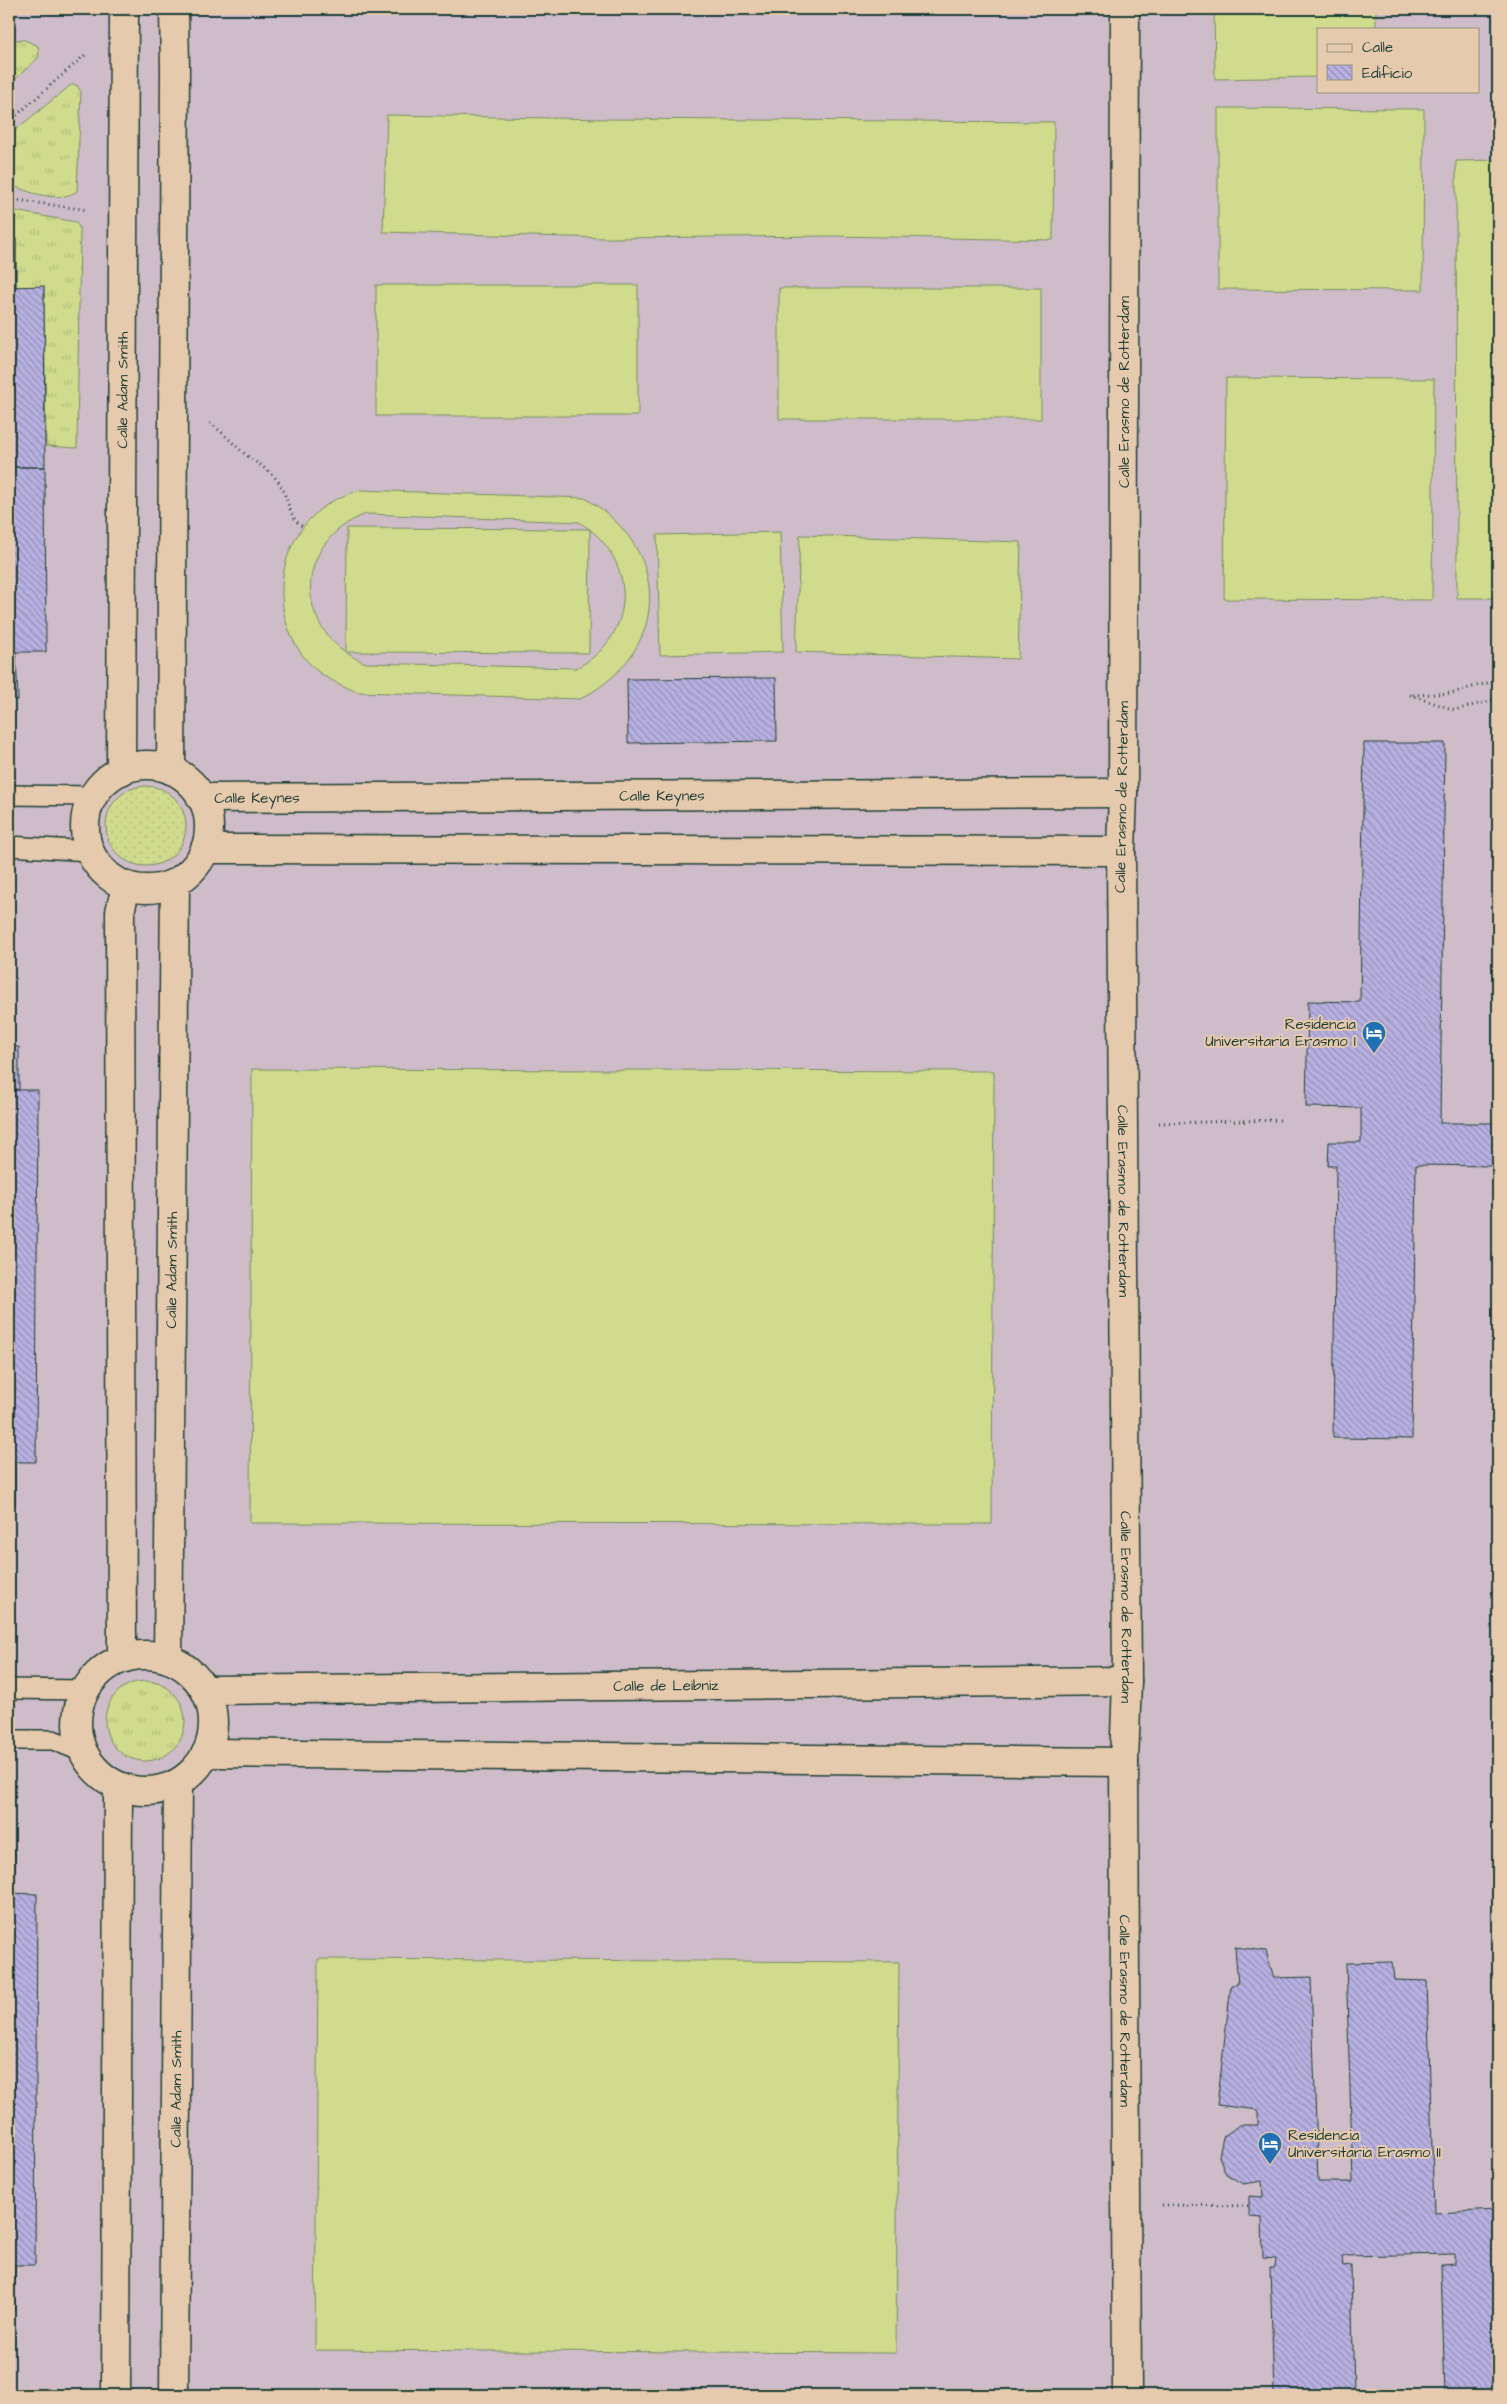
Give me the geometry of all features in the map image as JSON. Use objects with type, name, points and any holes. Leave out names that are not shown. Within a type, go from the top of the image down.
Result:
[{"type":"street","name":"Calle Adam Smith","points":[[120,771],[124,9]]},
{"type":"street","points":[[171,770],[174,9]]},
{"type":"street","name":"Calle Erasmo de Rotterdam","points":[[1125,9],[1123,793],[1121,851],[1127,1681],[1124,1762],[1127,2395]]},
{"type":"street","points":[[137,766],[154,766],[171,770],[193,786],[201,798],[207,814],[209,832],[205,849],[193,868],[175,883],[151,889],[126,886],[110,878],[98,866],[89,851],[85,833],[86,814],[93,796],[105,782],[120,771],[137,766]]},
{"type":"street","name":"Calle Keynes","points":[[201,798],[1123,793]]},
{"type":"street","points":[[205,849],[1121,851]]},
{"type":"street","name":"Calle Adam Smith","points":[[168,1659],[175,883]]},
{"type":"street","points":[[122,1658],[120,912],[126,886]]},
{"type":"street","points":[[145,1655],[168,1659],[183,1666],[196,1677],[205,1690],[212,1711],[213,1732],[206,1753],[194,1770],[178,1783],[161,1789],[143,1792],[118,1789],[94,1768],[83,1752],[77,1732],[78,1718],[85,1690],[101,1671],[122,1658],[145,1655]]},
{"type":"street","name":"Calle de Leibniz","points":[[205,1690],[1127,1681]]},
{"type":"street","points":[[206,1753],[1124,1762]]},
{"type":"street","name":"Calle Adam Smith","points":[[174,2395],[178,1783]]},
{"type":"street","points":[[116,2395],[118,1789]]},
{"type":"lane","points":[[9,795],[93,796]]},
{"type":"lane","points":[[9,846],[89,851]]},
{"type":"lane","points":[[9,1689],[85,1690]]},
{"type":"lane","points":[[9,1740],[52,1740],[83,1752]]},
{"type":"path","points":[[9,122],[86,54]]},
{"type":"path","points":[[9,199],[92,211]]},
{"type":"path","points":[[210,423],[228,436],[244,454],[267,469],[280,484],[295,521],[303,527]]},
{"type":"path","points":[[1498,680],[1452,693],[1410,695],[1455,710],[1498,699]]},
{"type":"path","points":[[1157,1124],[1283,1120]]},
{"type":"path","points":[[1167,2205],[1249,2206]]},
{"type":"shaded area","points":[[9,9],[1498,9],[1498,2395],[9,2395]]},
{"type":"green space","points":[[1214,9],[1376,9],[1376,28],[1317,28],[1317,77],[1215,79]]},
{"type":"green space","points":[[9,40],[25,40],[38,46],[39,57],[9,85]]},
{"type":"green space","points":[[71,85],[77,85],[81,92],[77,191],[61,197],[52,197],[9,184],[9,135]]},
{"type":"green space","points":[[1218,108],[1424,109],[1423,290],[1218,289]]},
{"type":"green space","points":[[387,115],[607,119],[1054,122],[1053,240],[831,236],[607,238],[383,232]]},
{"type":"green space","points":[[1498,160],[1498,598],[1457,598],[1456,161]]},
{"type":"green space","points":[[9,210],[76,222],[80,229],[77,448],[46,446],[44,287],[16,287],[16,239],[9,239]]},
{"type":"green space","points":[[376,285],[638,285],[638,416],[376,416]]},
{"type":"green space","points":[[779,288],[1041,288],[1041,419],[779,419]]},
{"type":"green space","points":[[1226,378],[1434,379],[1432,600],[1224,599]]},
{"type":"green space","points":[[360,490],[585,498],[614,520],[634,545],[646,572],[650,600],[645,628],[632,655],[610,679],[580,699],[358,692],[330,680],[315,669],[299,651],[289,630],[283,608],[282,585],[286,562],[294,541],[307,522],[329,503]],"holes":[[[366,514],[579,522],[598,537],[612,555],[621,575],[623,596],[620,617],[611,637],[597,654],[576,668],[366,663],[342,649],[325,631],[314,610],[310,588],[314,566],[324,545],[341,527]]]},
{"type":"green space","points":[[347,528],[590,529],[589,653],[346,652]]},
{"type":"green space","points":[[780,532],[783,652],[660,655],[657,535]]},
{"type":"green space","points":[[800,535],[1021,542],[1018,659],[796,652]]},
{"type":"green space","points":[[146,786],[161,789],[174,798],[183,811],[186,826],[183,841],[174,854],[161,863],[146,866],[131,863],[118,854],[109,841],[106,826],[109,811],[118,798],[131,789]]},
{"type":"green space","points":[[252,1069],[994,1071],[992,1524],[250,1523]]},
{"type":"green space","points":[[145,1681],[160,1684],[173,1693],[182,1706],[185,1721],[182,1736],[173,1749],[160,1758],[145,1761],[130,1758],[117,1749],[108,1736],[105,1721],[108,1706],[117,1693],[130,1684]]},
{"type":"green space","points":[[318,1959],[899,1962],[896,2353],[315,2350]]},
{"type":"building","points":[[9,239],[16,239],[16,287],[9,287]]},
{"type":"building","points":[[44,286],[45,467],[9,467],[9,287]]},
{"type":"building","points":[[9,467],[45,467],[46,652],[9,652]]},
{"type":"building","points":[[9,652],[16,652],[18,700],[9,699]]},
{"type":"building","points":[[776,678],[777,741],[628,743],[627,679]]},
{"type":"building","name":"Residencia Universitaria Erasmo I","points":[[1364,743],[1445,743],[1440,1123],[1498,1123],[1498,1166],[1416,1165],[1412,1439],[1333,1438],[1336,1166],[1328,1166],[1329,1142],[1361,1142],[1361,1108],[1306,1107],[1308,1001],[1360,1002]]},
{"type":"building","points":[[9,1047],[19,1047],[19,1090],[9,1090]]},
{"type":"building","points":[[9,1090],[38,1090],[36,1462],[9,1462]]},
{"type":"building","points":[[9,1462],[15,1462],[15,1505],[9,1505]]},
{"type":"building","points":[[9,1852],[15,1852],[15,1893],[9,1893]]},
{"type":"building","points":[[9,1893],[37,1894],[35,2265],[9,2265]]},
{"type":"building","name":"Residencia Universitaria Erasmo II","points":[[1235,1947],[1266,1951],[1274,1978],[1311,1977],[1318,2182],[1353,2182],[1346,1963],[1392,1962],[1394,1980],[1427,1981],[1434,2213],[1498,2210],[1498,2395],[1445,2395],[1441,2265],[1454,2264],[1454,2254],[1342,2256],[1343,2267],[1351,2266],[1354,2395],[1274,2395],[1270,2268],[1275,2268],[1276,2259],[1263,2258],[1262,2217],[1249,2216],[1249,2196],[1263,2197],[1262,2181],[1243,2184],[1226,2174],[1219,2156],[1223,2137],[1239,2125],[1258,2125],[1258,2110],[1217,2105],[1231,1985],[1238,1984]]},
{"type":"building","points":[[9,2265],[15,2265],[14,2312],[9,2312]]},
{"type":"place","name":"Residencia Universitaria Erasmo I","points":[[1374,1054]]},
{"type":"place","name":"Residencia Universitaria Erasmo II","points":[[1270,2165]]}]
